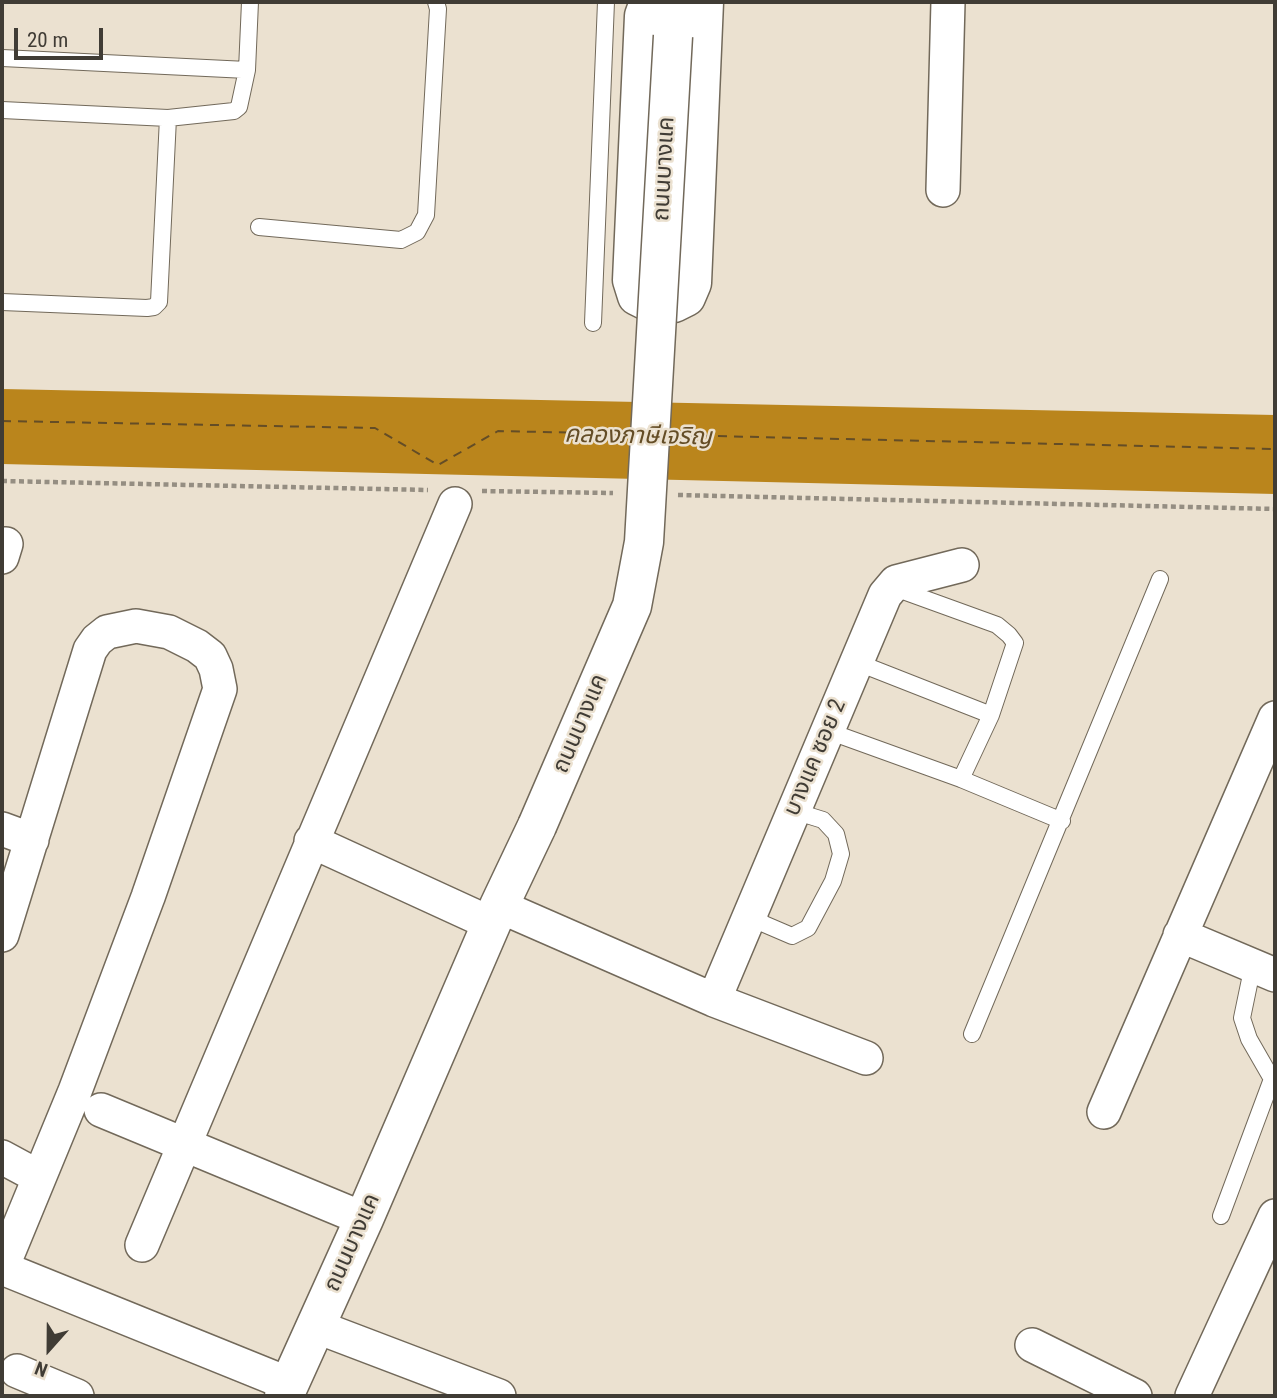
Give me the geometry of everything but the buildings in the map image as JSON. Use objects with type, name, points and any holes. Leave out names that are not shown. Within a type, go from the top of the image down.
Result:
[{"type":"main road","points":[[649,2],[644,16],[632,280],[637,296],[649,302],[674,303],[686,297],[692,284],[704,2]]},
{"type":"main road","name":"ถนนบางแค","points":[[286,1390],[364,1219],[632,606],[644,542],[673,19]]},
{"type":"street","points":[[943,190],[948,2]]},
{"type":"street","points":[[142,1245],[455,504]]},
{"type":"street","points":[[891,587],[896,582],[962,565]]},
{"type":"street","name":"บางแค ซอย 2","points":[[714,1000],[856,662],[891,587]]},
{"type":"street","points":[[2,935],[17,834],[90,650],[97,640],[107,632],[136,626],[153,628],[183,639],[210,656],[220,689],[148,897],[75,1091],[2,1268],[286,1390]]},
{"type":"street","points":[[1104,1112],[1275,718]]},
{"type":"street","points":[[312,841],[495,915],[866,1058]]},
{"type":"street","points":[[1180,934],[1264,970]]},
{"type":"street","points":[[101,1110],[364,1219]]},
{"type":"street","points":[[2,1157],[38,1177]]},
{"type":"street","points":[[1192,1396],[1275,1216]]},
{"type":"street","points":[[315,1326],[499,1396]]},
{"type":"street","points":[[1032,1345],[1135,1396]]},
{"type":"street","points":[[17,1371],[77,1396]]},
{"type":"lane","points":[[2,110],[168,118],[236,110],[247,70],[250,2]]},
{"type":"lane","points":[[259,227],[401,240],[417,232],[426,215],[438,9],[436,2]]},
{"type":"lane","points":[[593,323],[606,2]]},
{"type":"lane","points":[[2,58],[247,70]]},
{"type":"lane","points":[[2,302],[147,308],[154,307],[159,302],[168,118]]},
{"type":"lane","points":[[972,1034],[1160,579]]},
{"type":"lane","points":[[891,587],[997,625],[1015,643],[991,715],[961,779]]},
{"type":"lane","points":[[856,662],[991,715]]},
{"type":"lane","points":[[828,730],[961,779],[1062,821]]},
{"type":"lane","points":[[750,913],[764,924],[792,936],[808,928],[833,881],[841,854],[836,834],[823,820],[793,811]]},
{"type":"lane","points":[[1221,1216],[1272,1079],[1249,1038],[1242,1018],[1264,970]]},
{"type":"water","name":"คลองภาษีเจริญ","points":[[2,389],[1275,415],[1275,494],[2,464]]},
{"type":"ferry route","points":[[2,421],[375,428],[438,465],[498,431],[633,434]]},
{"type":"ferry route","points":[[670,435],[1275,449]]}]
